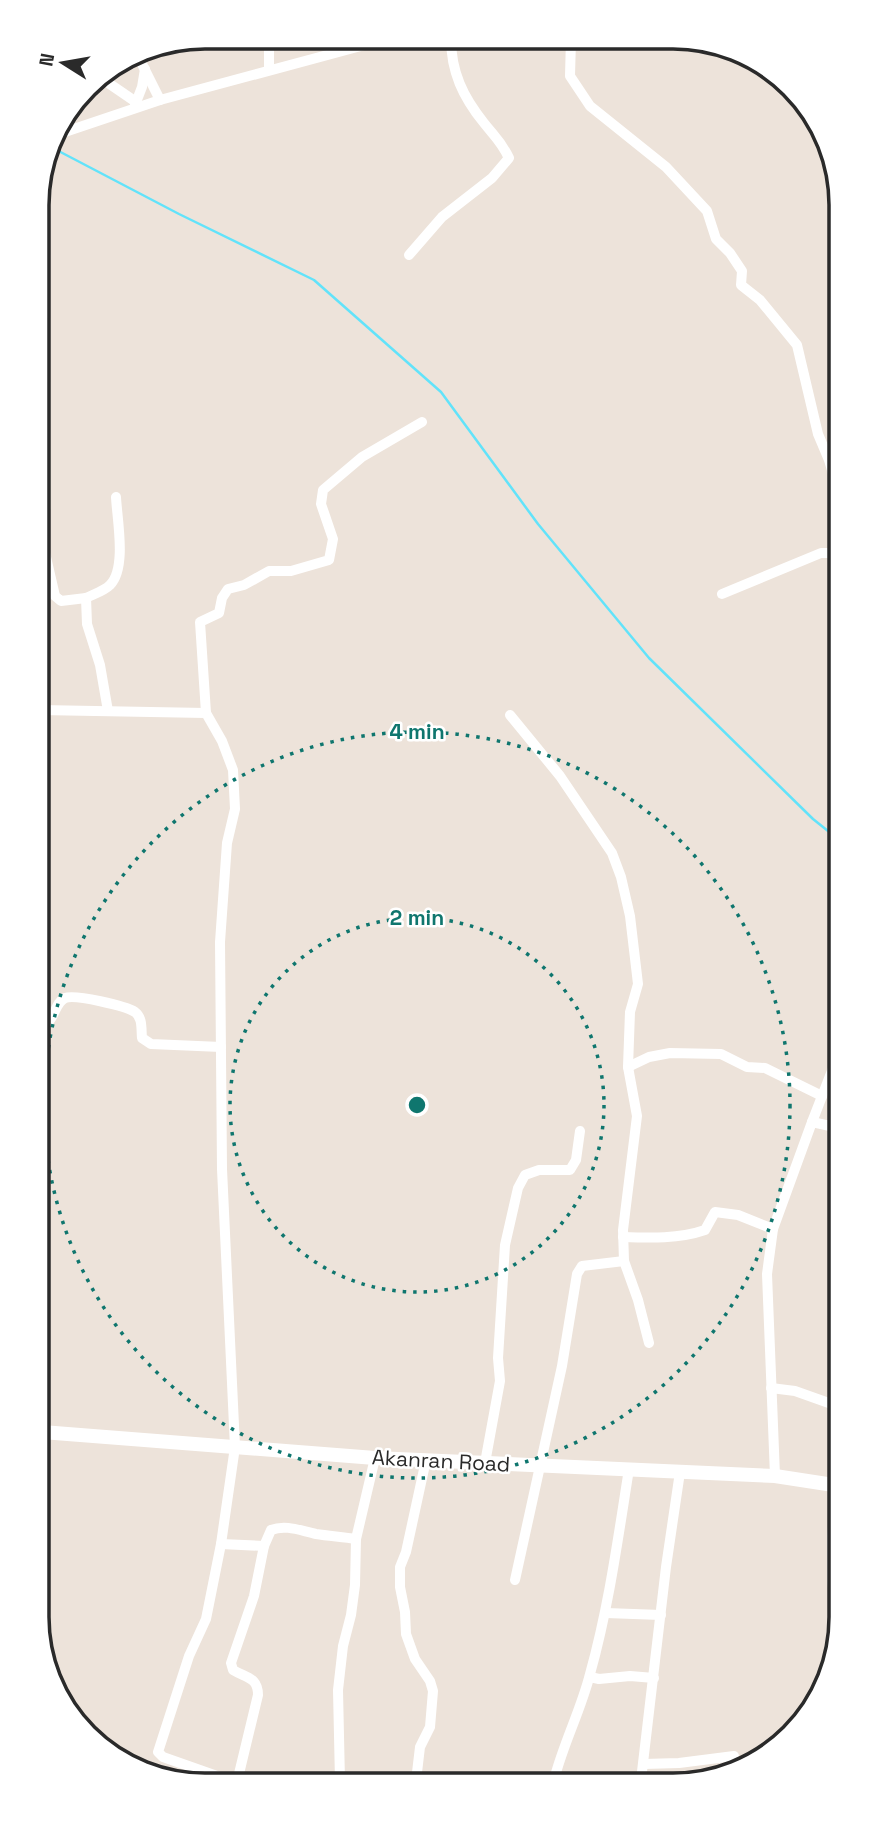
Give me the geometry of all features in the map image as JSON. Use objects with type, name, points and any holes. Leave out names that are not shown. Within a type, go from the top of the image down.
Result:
[{"type":"main road","name":"Akanran Road","points":[[49,1435],[375,1458],[775,1476],[829,1484]]},
{"type":"street","points":[[269,49],[270,69]]},
{"type":"street","points":[[68,130],[135,105],[348,49]]},
{"type":"street","points":[[409,255],[442,217],[492,178],[509,158],[500,140],[485,125],[462,91],[454,68],[453,49]]},
{"type":"street","points":[[571,49],[570,76],[590,106],[666,167],[707,211],[716,239],[742,271],[741,285],[760,300],[797,345],[818,434],[829,458]]},
{"type":"street","points":[[142,63],[160,100]]},
{"type":"street","points":[[135,105],[145,68]]},
{"type":"street","points":[[107,84],[125,93],[135,105]]},
{"type":"street","points":[[209,1773],[163,1757],[158,1752],[189,1656],[206,1619],[221,1544],[235,1447],[222,1168],[220,942],[227,843],[235,809],[233,770],[222,741],[206,713],[200,622],[219,613],[222,598],[228,589],[269,571],[291,571],[329,560],[332,539],[321,504],[323,490],[362,457],[422,422]]},
{"type":"street","points":[[49,570],[55,596],[61,601],[86,598],[109,587],[115,579],[120,555],[116,497]]},
{"type":"street","points":[[722,594],[821,553],[829,553]]},
{"type":"street","points":[[86,598],[87,624],[100,665],[107,711]]},
{"type":"street","points":[[49,710],[206,713]]},
{"type":"street","points":[[510,715],[560,776],[612,853],[630,916],[638,984],[630,1013],[628,1067],[637,1116],[624,1237],[624,1261],[641,1308],[649,1343]]},
{"type":"street","points":[[49,1022],[61,1000],[69,997],[82,998],[135,1012],[142,1023],[142,1038],[151,1044],[221,1047]]},
{"type":"street","points":[[628,1067],[649,1057],[670,1052],[721,1054],[747,1067],[765,1068],[822,1096]]},
{"type":"street","points":[[775,1476],[767,1273],[773,1229],[811,1122],[829,1081]]},
{"type":"street","points":[[811,1122],[829,1126]]},
{"type":"street","points":[[485,1463],[500,1381],[498,1358],[505,1245],[518,1188],[525,1175],[539,1170],[570,1170],[576,1160],[580,1131]]},
{"type":"street","points":[[624,1237],[657,1238],[696,1234],[705,1230],[715,1212],[738,1215],[773,1229]]},
{"type":"street","points":[[515,1580],[542,1465],[577,1274],[582,1266],[624,1261]]},
{"type":"street","points":[[771,1388],[795,1391],[829,1403]]},
{"type":"street","points":[[340,1773],[338,1690],[355,1585],[356,1539],[375,1458]]},
{"type":"street","points":[[417,1773],[420,1747],[429,1727],[433,1691],[430,1681],[415,1659],[406,1634],[400,1567],[406,1552],[426,1460]]},
{"type":"street","points":[[556,1773],[590,1677],[606,1612],[629,1469]]},
{"type":"street","points":[[642,1773],[680,1472]]},
{"type":"street","points":[[237,1773],[258,1687],[256,1681],[233,1670],[231,1663],[254,1596],[264,1546],[271,1530],[279,1527],[356,1539]]},
{"type":"street","points":[[221,1544],[264,1546]]},
{"type":"street","points":[[606,1612],[661,1615]]},
{"type":"street","points":[[590,1677],[653,1678]]},
{"type":"street","points":[[644,1764],[679,1763],[734,1756]]},
{"type":"waterway","points":[[59,151],[314,280],[441,392],[538,524],[649,658],[829,832]]}]
